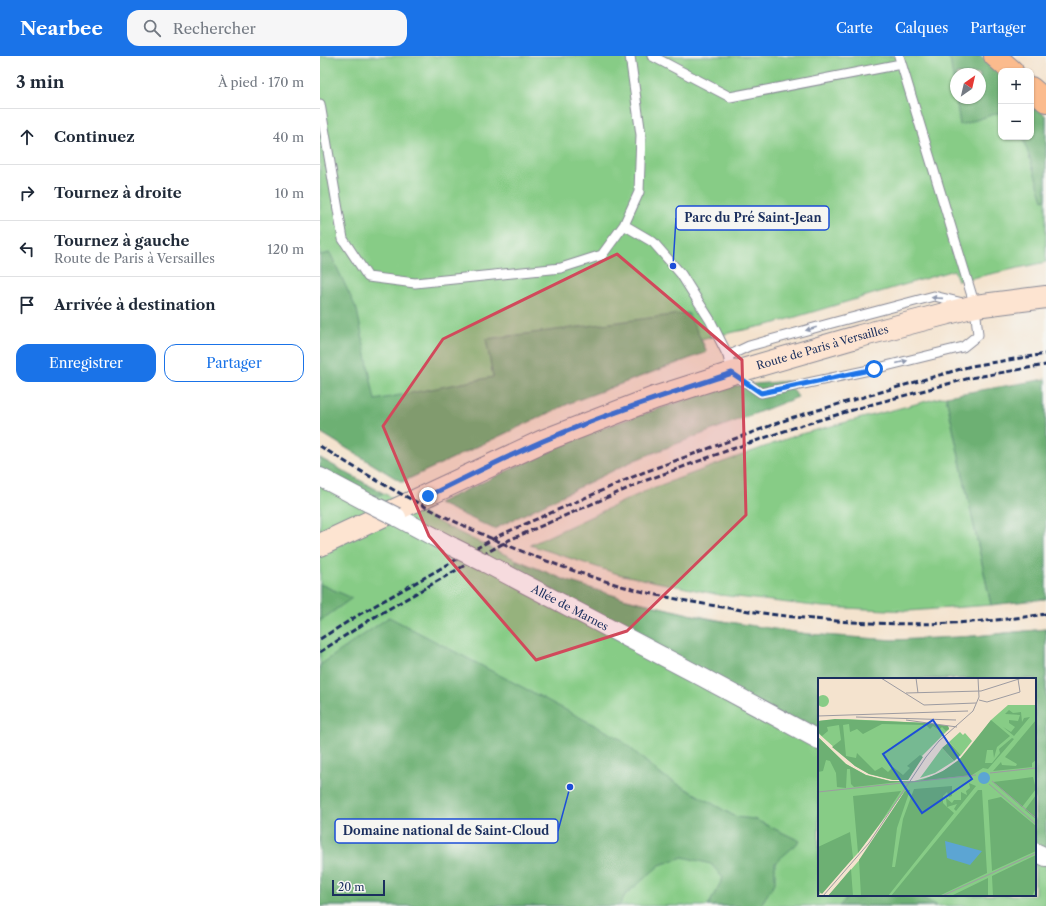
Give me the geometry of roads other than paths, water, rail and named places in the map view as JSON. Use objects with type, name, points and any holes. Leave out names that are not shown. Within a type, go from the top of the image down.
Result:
[{"type":"highway","points":[[995,56],[1009,68]]},
{"type":"highway","points":[[1034,91],[1046,101]]},
{"type":"main road","name":"Route de Paris à Versailles","points":[[320,545],[543,441],[654,398],[730,364],[860,336],[975,306],[1046,297]]},
{"type":"street","name":"Allée de Marnes","points":[[320,477],[818,739]]},
{"type":"street","points":[[1036,852],[1046,857]]},
{"type":"lane","points":[[320,104],[343,239],[368,277],[415,283],[560,268],[602,255],[624,225],[639,192],[641,135],[630,56]]},
{"type":"lane","points":[[624,225],[653,242],[680,274],[710,320],[730,364],[761,393],[874,369],[963,347],[978,334],[975,306],[900,60],[730,97],[652,56]]},
{"type":"railway","points":[[320,639],[360,614],[500,535],[642,473],[794,417],[971,366],[1046,354]]},
{"type":"railway","points":[[320,652],[371,619],[509,540],[647,480],[796,427],[873,404],[970,378],[1046,365]]},
{"type":"railway","points":[[320,446],[429,509],[506,545],[585,575],[655,595],[702,604],[786,616],[823,620],[898,624],[972,622],[1046,614]]},
{"type":"place","name":"Parc du Pré Saint-Jean","points":[[673,266]]},
{"type":"place","name":"Domaine national de Saint-Cloud","points":[[570,787]]}]
